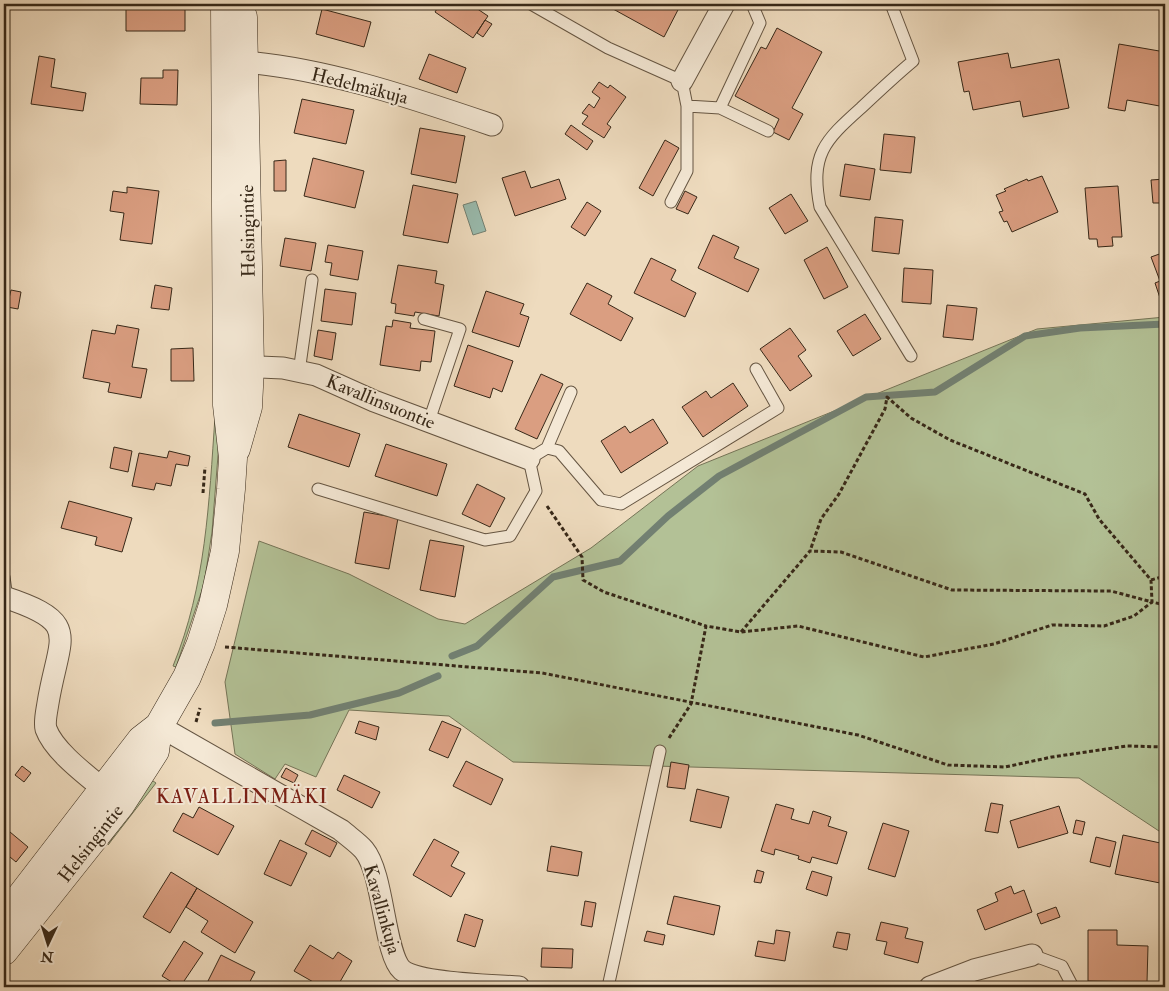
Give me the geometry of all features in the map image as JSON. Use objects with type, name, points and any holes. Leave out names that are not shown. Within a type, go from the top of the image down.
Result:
[{"type":"main road","name":"Helsingintie","points":[[4,918],[155,751],[159,726],[187,677],[201,643],[213,604],[225,551],[233,458],[248,407],[239,366],[234,61],[225,4]]},
{"type":"main road","name":"Helsingintie","points":[[234,61],[243,17],[238,4]]},
{"type":"main road","name":"Helsingintie","points":[[4,951],[113,796]]},
{"type":"street","points":[[682,81],[724,4]]},
{"type":"street","name":"Hedelmäkuja","points":[[234,61],[271,64],[400,93],[492,125]]},
{"type":"street","name":"Kavallinsuontie","points":[[239,366],[316,375],[374,401],[528,459]]},
{"type":"street","points":[[6,598],[33,607],[50,616],[60,628],[60,650],[52,682],[45,727],[54,745],[113,796]]},
{"type":"street","name":"Kavallinkuja","points":[[159,726],[341,830],[365,851],[376,881],[393,954],[402,969],[424,978],[519,987]]},
{"type":"street","points":[[930,987],[974,970],[1032,955]]},
{"type":"lane","points":[[531,4],[608,48],[682,81],[686,106],[687,170],[671,202]]},
{"type":"lane","points":[[720,108],[760,23],[752,4]]},
{"type":"lane","points":[[891,4],[913,61],[831,134],[822,151],[816,171],[817,189],[820,207],[911,356]]},
{"type":"lane","points":[[686,106],[720,108],[768,131]]},
{"type":"lane","points":[[299,372],[312,280]]},
{"type":"lane","points":[[424,319],[460,329],[429,421]]},
{"type":"lane","points":[[547,448],[558,451],[601,500],[621,504],[778,408],[756,369]]},
{"type":"lane","points":[[318,489],[485,540],[510,536],[536,491],[528,459],[547,448],[570,392]]},
{"type":"lane","points":[[4,577],[6,598]]},
{"type":"lane","points":[[608,987],[660,751]]},
{"type":"lane","points":[[1032,955],[1062,966],[1073,987]]},
{"type":"path","points":[[741,632],[810,551],[821,519],[839,494],[885,409],[887,397],[911,418],[950,440],[1085,494],[1099,518],[1151,580],[1152,602]]},
{"type":"path","points":[[203,498],[205,460]]},
{"type":"path","points":[[536,491],[582,557],[583,580],[604,592],[706,626],[741,632],[798,626],[924,657],[994,644],[1052,625],[1104,626],[1134,616],[1152,602]]},
{"type":"path","points":[[810,551],[841,552],[952,590],[1111,591],[1165,605]]},
{"type":"path","points":[[1151,580],[1165,576]]},
{"type":"path","points":[[660,751],[691,704],[706,626]]},
{"type":"path","points":[[217,646],[542,673],[578,678],[691,704],[858,736],[948,765],[1005,767],[1052,757],[1127,746],[1165,747]]},
{"type":"shaded area","points":[[476,201],[486,231],[473,235],[463,205]]},
{"type":"shaded area","points":[[1165,317],[1165,835],[1079,778],[513,762],[449,716],[349,710],[316,777],[285,764],[275,779],[235,754],[225,682],[259,541],[349,574],[438,619],[465,624],[591,548],[698,466],[1037,329]]},
{"type":"shaded area","points":[[215,417],[221,417],[212,532],[204,584],[176,667],[173,666],[193,605],[204,543],[211,481]]},
{"type":"shaded area","points":[[150,779],[156,783],[108,845]]},
{"type":"building","points":[[56,4],[67,4],[63,9]]},
{"type":"building","points":[[185,4],[185,31],[126,31],[126,5]]},
{"type":"building","points":[[440,4],[470,4],[488,16],[473,38],[435,12]]},
{"type":"building","points":[[591,4],[604,4],[601,9]]},
{"type":"building","points":[[604,4],[681,4],[664,37]]},
{"type":"building","points":[[322,9],[371,22],[364,47],[316,34]]},
{"type":"building","points":[[485,20],[492,24],[483,37],[477,33]]},
{"type":"building","points":[[777,28],[822,52],[792,108],[803,114],[789,140],[773,132],[779,119],[735,96],[761,47],[766,49]]},
{"type":"building","points":[[1119,44],[1165,52],[1165,107],[1127,100],[1125,111],[1108,108]]},
{"type":"building","points":[[1008,53],[1011,68],[1059,59],[1069,108],[1023,117],[1020,101],[973,110],[969,91],[964,92],[958,62]]},
{"type":"building","points":[[429,54],[466,68],[457,93],[419,79]]},
{"type":"building","points":[[39,56],[55,59],[51,87],[86,93],[83,111],[31,104]]},
{"type":"building","points":[[163,70],[178,70],[177,105],[140,104],[141,78],[163,78]]},
{"type":"building","points":[[599,82],[608,88],[610,85],[626,97],[607,124],[611,127],[604,138],[582,124],[588,116],[582,113],[589,104],[594,108],[600,98],[592,92]]},
{"type":"building","points":[[302,99],[354,110],[346,144],[294,133]]},
{"type":"building","points":[[571,125],[593,141],[587,150],[565,134]]},
{"type":"building","points":[[420,128],[465,136],[456,183],[411,174]]},
{"type":"building","points":[[884,134],[915,137],[911,173],[880,170]]},
{"type":"building","points":[[665,140],[679,148],[653,196],[639,188]]},
{"type":"building","points":[[313,158],[364,171],[355,208],[304,196]]},
{"type":"building","points":[[286,160],[286,191],[274,191],[274,161]]},
{"type":"building","points":[[845,164],[875,169],[870,200],[840,196]]},
{"type":"building","points":[[525,171],[531,188],[559,179],[566,199],[515,216],[502,178]]},
{"type":"building","points":[[1042,176],[1058,212],[1012,232],[1007,221],[1004,222],[999,212],[1003,211],[996,195],[1006,191],[1004,189],[1027,179],[1028,181]]},
{"type":"building","points":[[1165,179],[1165,203],[1153,203],[1151,180]]},
{"type":"building","points":[[413,185],[458,194],[448,243],[403,235]]},
{"type":"building","points":[[1118,186],[1122,237],[1112,237],[1113,246],[1098,247],[1097,239],[1089,239],[1085,188]]},
{"type":"building","points":[[127,187],[159,191],[152,244],[120,240],[124,213],[110,211],[113,191],[127,193]]},
{"type":"building","points":[[685,191],[697,197],[688,214],[676,209]]},
{"type":"building","points":[[791,194],[808,221],[785,234],[769,208]]},
{"type":"building","points":[[587,202],[601,211],[585,236],[571,227]]},
{"type":"building","points":[[875,217],[903,220],[899,254],[872,251]]},
{"type":"building","points":[[713,235],[739,247],[734,258],[759,269],[748,292],[698,268]]},
{"type":"building","points":[[285,238],[316,243],[311,271],[280,266]]},
{"type":"building","points":[[328,245],[363,251],[358,280],[330,275],[332,263],[325,262]]},
{"type":"building","points":[[827,247],[848,287],[824,299],[804,260]]},
{"type":"building","points":[[1165,252],[1165,297],[1160,298],[1155,283],[1160,281],[1151,257]]},
{"type":"building","points":[[651,258],[676,270],[671,280],[696,293],[685,317],[634,293]]},
{"type":"building","points":[[398,265],[437,271],[435,283],[444,285],[439,316],[415,312],[414,316],[395,313],[396,304],[391,303]]},
{"type":"building","points":[[904,268],[933,270],[931,304],[902,302]]},
{"type":"building","points":[[587,283],[612,296],[608,304],[633,318],[621,341],[570,314]]},
{"type":"building","points":[[155,285],[172,288],[169,310],[151,308]]},
{"type":"building","points":[[325,289],[356,293],[352,325],[321,321]]},
{"type":"building","points":[[11,290],[21,292],[18,309],[7,307]]},
{"type":"building","points":[[486,291],[524,304],[520,314],[529,317],[519,347],[472,332]]},
{"type":"building","points":[[947,305],[977,308],[973,340],[943,337]]},
{"type":"building","points":[[865,314],[881,339],[853,356],[837,331]]},
{"type":"building","points":[[393,320],[411,323],[410,328],[435,331],[431,362],[421,361],[420,371],[380,365],[386,326],[392,327]]},
{"type":"building","points":[[117,325],[139,329],[132,367],[147,369],[141,398],[108,392],[110,383],[83,378],[92,330],[115,334]]},
{"type":"building","points":[[790,328],[806,350],[798,356],[812,376],[790,391],[760,349]]},
{"type":"building","points":[[318,330],[336,333],[332,360],[314,356]]},
{"type":"building","points":[[468,345],[513,361],[502,392],[493,388],[490,398],[454,386]]},
{"type":"building","points":[[193,348],[194,381],[171,381],[171,349]]},
{"type":"building","points":[[541,374],[563,384],[537,439],[515,429]]},
{"type":"building","points":[[733,383],[748,406],[703,437],[682,407],[706,391],[711,398]]},
{"type":"building","points":[[299,414],[360,434],[349,467],[288,447]]},
{"type":"building","points":[[653,419],[668,443],[621,473],[601,441],[625,426],[630,433]]},
{"type":"building","points":[[386,444],[447,464],[437,496],[375,476]]},
{"type":"building","points":[[114,447],[132,451],[128,472],[110,468]]},
{"type":"building","points":[[169,451],[190,456],[188,466],[176,464],[171,486],[156,483],[154,490],[132,486],[139,453],[167,458]]},
{"type":"building","points":[[477,484],[505,498],[490,527],[462,514]]},
{"type":"building","points":[[69,501],[132,518],[122,552],[95,545],[97,537],[61,528]]},
{"type":"building","points":[[364,512],[398,518],[389,569],[355,563]]},
{"type":"building","points":[[430,540],[464,546],[455,597],[420,590]]},
{"type":"building","points":[[359,721],[379,727],[376,740],[355,733]]},
{"type":"building","points":[[442,721],[461,729],[448,758],[429,750]]},
{"type":"building","points":[[466,761],[503,779],[491,805],[453,786]]},
{"type":"building","points":[[671,762],[689,765],[685,789],[667,787]]},
{"type":"building","points":[[22,766],[31,773],[24,782],[15,775]]},
{"type":"building","points":[[286,768],[298,775],[294,783],[281,777]]},
{"type":"building","points":[[344,775],[380,792],[372,808],[337,790]]},
{"type":"building","points":[[697,789],[729,797],[721,828],[690,821]]},
{"type":"building","points":[[991,803],[1003,805],[998,833],[985,831]]},
{"type":"building","points":[[776,804],[794,809],[791,819],[809,824],[813,811],[831,817],[828,826],[847,832],[837,864],[812,857],[810,863],[798,859],[799,856],[775,849],[774,855],[761,851]]},
{"type":"building","points":[[1059,806],[1068,833],[1018,848],[1010,821]]},
{"type":"building","points":[[199,807],[234,826],[218,855],[173,831],[183,813],[193,818]]},
{"type":"building","points":[[1076,820],[1085,822],[1082,835],[1073,833]]},
{"type":"building","points":[[883,823],[909,831],[895,877],[868,869]]},
{"type":"building","points":[[4,827],[28,847],[16,862],[4,852]]},
{"type":"building","points":[[312,830],[337,843],[330,857],[305,844]]},
{"type":"building","points":[[1123,835],[1165,844],[1165,884],[1115,874]]},
{"type":"building","points":[[1096,837],[1116,842],[1110,867],[1090,862]]},
{"type":"building","points":[[434,839],[459,852],[451,866],[465,873],[451,897],[413,875]]},
{"type":"building","points":[[280,840],[307,853],[291,886],[264,874]]},
{"type":"building","points":[[551,846],[582,852],[578,876],[547,871]]},
{"type":"building","points":[[757,870],[764,872],[761,883],[754,882]]},
{"type":"building","points":[[812,871],[832,877],[827,896],[806,889]]},
{"type":"building","points":[[171,872],[197,888],[170,933],[143,917]]},
{"type":"building","points":[[1011,886],[1014,894],[1024,890],[1032,912],[985,930],[977,910],[998,901],[995,893]]},
{"type":"building","points":[[197,888],[253,922],[235,953],[201,932],[208,921],[186,907]]},
{"type":"building","points":[[674,896],[720,906],[714,935],[667,924]]},
{"type":"building","points":[[585,901],[596,903],[592,927],[581,925]]},
{"type":"building","points":[[1056,907],[1060,917],[1041,924],[1037,914]]},
{"type":"building","points":[[465,914],[483,920],[475,947],[457,941]]},
{"type":"building","points":[[881,922],[908,928],[905,938],[923,942],[918,963],[884,954],[887,942],[876,940]]},
{"type":"building","points":[[776,930],[790,932],[785,961],[755,956],[758,941],[774,944]]},
{"type":"building","points":[[1088,930],[1117,930],[1117,945],[1148,946],[1147,982],[1088,981]]},
{"type":"building","points":[[647,931],[665,935],[663,945],[644,941]]},
{"type":"building","points":[[837,932],[850,934],[847,950],[833,947]]},
{"type":"building","points":[[184,941],[203,953],[180,987],[162,976]]},
{"type":"building","points":[[310,945],[333,959],[338,952],[352,961],[337,987],[322,987],[294,971]]},
{"type":"building","points":[[542,948],[573,949],[572,968],[541,967]]},
{"type":"building","points":[[221,955],[255,972],[247,987],[205,987]]},
{"type":"waterway","points":[[452,656],[477,646],[553,577],[620,561],[668,516],[719,476],[866,397],[935,392],[1025,336],[1080,328],[1165,324]]},
{"type":"waterway","points":[[215,723],[310,715],[399,693],[438,676]]},
{"type":"district","name":"KAVALLINMÄKI","points":[[242,796]]}]
